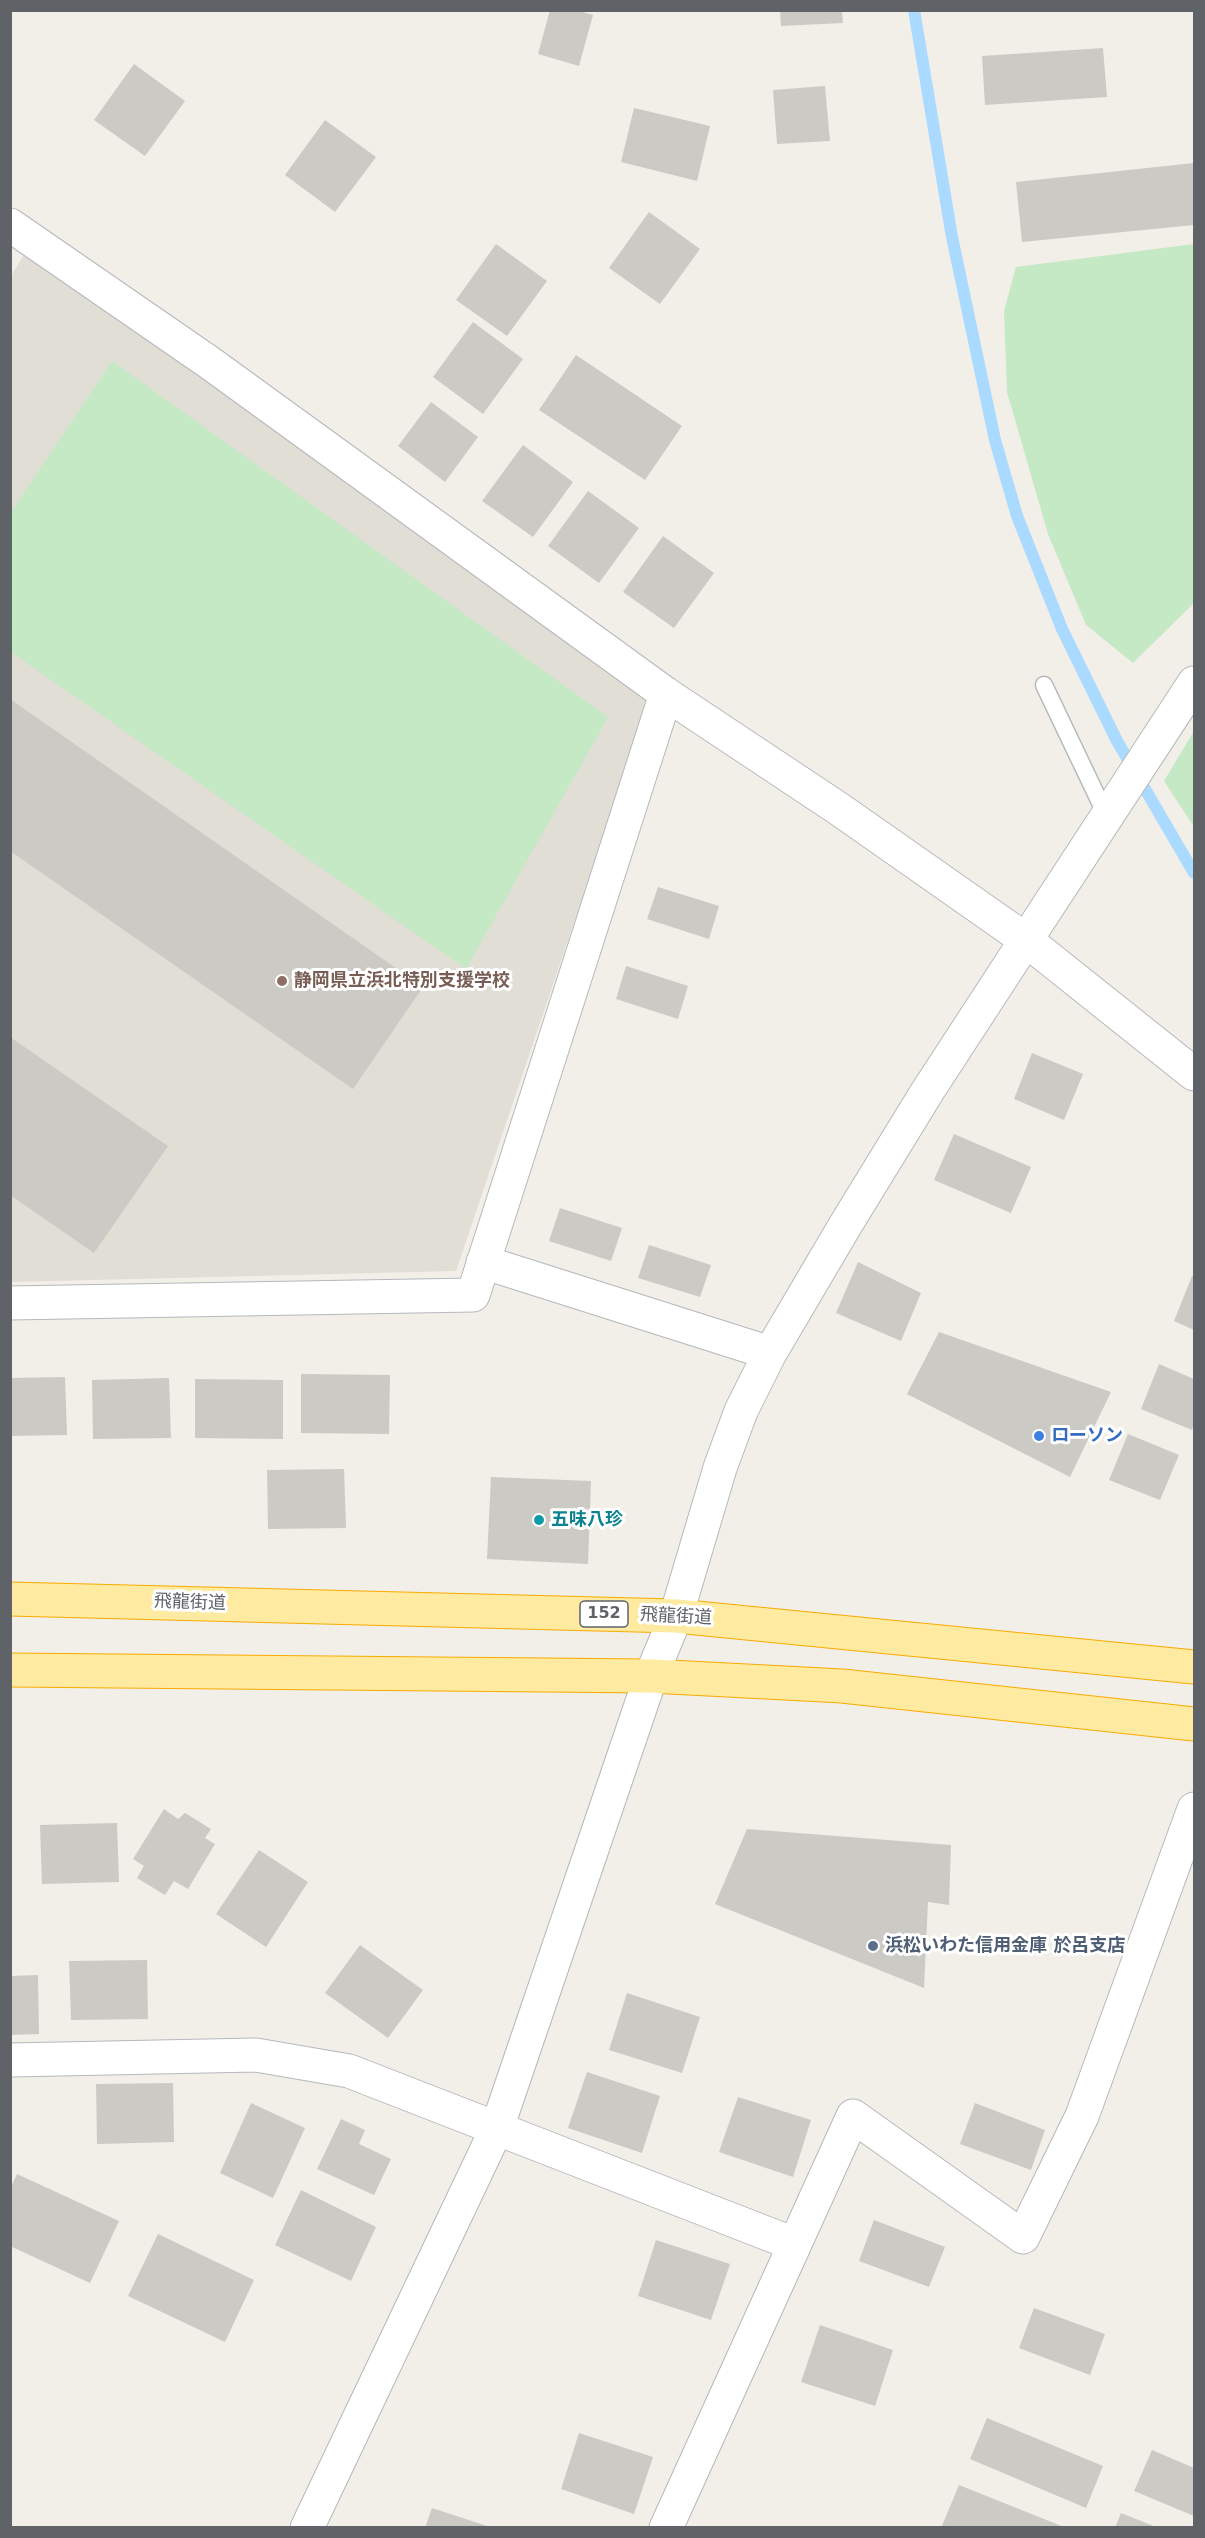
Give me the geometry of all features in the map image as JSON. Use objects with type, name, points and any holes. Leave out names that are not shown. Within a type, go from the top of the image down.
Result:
[{"type":"highway","name":"飛龍街道","points":[[10,1599],[676,1616],[1194,1667]]},
{"type":"highway","points":[[10,1670],[651,1676],[842,1686],[1194,1724]]},
{"type":"street","points":[[14,235],[210,363],[666,694],[839,809],[1026,940],[1194,1074]]},
{"type":"street","points":[[307,2528],[496,2128],[651,1676],[676,1616],[720,1467],[741,1411],[770,1353],[927,1092],[1194,683]]},
{"type":"street","points":[[10,1303],[473,1295],[666,694]]},
{"type":"street","points":[[483,1262],[770,1353]]},
{"type":"street","points":[[666,2528],[853,2116],[1023,2237],[1082,2116],[1194,1809]]},
{"type":"street","points":[[10,2060],[256,2055],[349,2071],[794,2244]]},
{"type":"lane","points":[[1044,686],[1115,804]]},
{"type":"shaded area","name":"静岡県立浜北特別支援学校","points":[[26,251],[652,692],[456,1271],[11,1282],[10,278]]},
{"type":"green space","points":[[1194,244],[1194,603],[1133,663],[1086,625],[1048,534],[1007,392],[1004,311],[1016,267]]},
{"type":"green space","points":[[112,361],[608,717],[466,969],[11,652],[11,512]]},
{"type":"green space","points":[[1194,731],[1194,827],[1164,781]]},
{"type":"building","points":[[550,10],[576,10],[593,15],[579,66],[538,54]]},
{"type":"building","points":[[780,10],[842,10],[843,23],[781,26]]},
{"type":"building","points":[[1103,48],[1107,97],[985,105],[982,56]]},
{"type":"building","points":[[134,64],[185,101],[145,156],[94,120]]},
{"type":"building","points":[[825,86],[830,141],[777,144],[773,90]]},
{"type":"building","points":[[634,108],[710,126],[697,181],[621,162]]},
{"type":"building","points":[[325,120],[376,157],[335,212],[285,175]]},
{"type":"building","points":[[1194,163],[1194,225],[1022,242],[1016,182]]},
{"type":"building","points":[[649,212],[700,249],[660,304],[609,268]]},
{"type":"building","points":[[496,244],[547,281],[507,336],[456,300]]},
{"type":"building","points":[[473,322],[523,359],[483,414],[433,377]]},
{"type":"building","points":[[576,355],[682,426],[645,480],[539,410]]},
{"type":"building","points":[[431,402],[478,437],[445,482],[398,446]]},
{"type":"building","points":[[523,445],[573,482],[533,537],[482,501]]},
{"type":"building","points":[[588,491],[639,528],[599,583],[548,546]]},
{"type":"building","points":[[663,536],[714,573],[674,628],[623,592]]},
{"type":"building","points":[[10,699],[423,987],[353,1089],[10,851]]},
{"type":"building","points":[[658,887],[719,906],[709,939],[647,919]]},
{"type":"building","points":[[626,966],[688,986],[678,1019],[616,999]]},
{"type":"building","points":[[10,1037],[168,1146],[94,1253],[10,1195]]},
{"type":"building","points":[[1032,1053],[1083,1074],[1064,1120],[1014,1099]]},
{"type":"building","points":[[954,1134],[1031,1167],[1011,1213],[934,1180]]},
{"type":"building","points":[[560,1208],[622,1228],[611,1261],[549,1241]]},
{"type":"building","points":[[649,1245],[711,1265],[700,1297],[638,1278]]},
{"type":"building","points":[[858,1262],[921,1293],[901,1341],[836,1313]]},
{"type":"building","points":[[1192,1276],[1194,1277],[1194,1330],[1174,1321]]},
{"type":"building","name":"ローソン","points":[[939,1332],[1111,1392],[1070,1477],[907,1394]]},
{"type":"building","points":[[1159,1364],[1194,1379],[1192,1430],[1141,1409]]},
{"type":"building","points":[[301,1374],[390,1375],[389,1434],[301,1433]]},
{"type":"building","points":[[65,1377],[67,1435],[10,1436],[10,1378]]},
{"type":"building","points":[[169,1378],[171,1438],[93,1439],[92,1380]]},
{"type":"building","points":[[195,1379],[283,1380],[283,1439],[195,1438]]},
{"type":"building","points":[[1128,1434],[1179,1455],[1160,1500],[1109,1480]]},
{"type":"building","points":[[344,1469],[346,1528],[268,1529],[267,1470]]},
{"type":"building","name":"五味八珍","points":[[491,1477],[591,1481],[588,1564],[487,1559]]},
{"type":"building","points":[[164,1809],[178,1819],[185,1813],[211,1829],[205,1838],[215,1844],[188,1889],[174,1881],[165,1895],[137,1878],[144,1866],[133,1859]]},
{"type":"building","points":[[117,1823],[119,1882],[42,1884],[40,1825]]},
{"type":"building","name":"浜松いわた信用金庫 於呂支店","points":[[747,1829],[951,1845],[949,1905],[928,1902],[924,1988],[715,1904]]},
{"type":"building","points":[[259,1850],[308,1882],[266,1947],[216,1914]]},
{"type":"building","points":[[360,1945],[423,1990],[388,2038],[325,1993]]},
{"type":"building","points":[[147,1960],[148,2019],[71,2020],[69,1961]]},
{"type":"building","points":[[38,1975],[39,2034],[10,2035],[10,1976]]},
{"type":"building","points":[[627,1993],[700,2017],[682,2073],[609,2050]]},
{"type":"building","points":[[587,2072],[660,2096],[642,2153],[568,2128]]},
{"type":"building","points":[[173,2083],[174,2142],[97,2144],[96,2084]]},
{"type":"building","points":[[738,2097],[811,2120],[793,2177],[719,2152]]},
{"type":"building","points":[[251,2103],[305,2128],[273,2198],[220,2173]]},
{"type":"building","points":[[975,2103],[1045,2130],[1031,2170],[960,2144]]},
{"type":"building","points":[[341,2119],[365,2130],[359,2144],[391,2159],[374,2195],[317,2169]]},
{"type":"building","points":[[17,2174],[119,2221],[90,2283],[10,2246],[10,2189]]},
{"type":"building","points":[[301,2190],[376,2227],[351,2281],[275,2245]]},
{"type":"building","points":[[874,2220],[945,2247],[929,2287],[859,2261]]},
{"type":"building","points":[[158,2234],[254,2280],[225,2342],[128,2296]]},
{"type":"building","points":[[656,2240],[730,2264],[711,2320],[638,2296]]},
{"type":"building","points":[[1034,2308],[1105,2334],[1090,2375],[1019,2348]]},
{"type":"building","points":[[820,2325],[893,2350],[875,2406],[801,2382]]},
{"type":"building","points":[[987,2418],[1103,2466],[1086,2508],[970,2459]]},
{"type":"building","points":[[579,2433],[653,2457],[634,2514],[561,2489]]},
{"type":"building","points":[[1152,2450],[1194,2468],[1194,2516],[1134,2491]]},
{"type":"building","points":[[959,2485],[1064,2527],[1064,2528],[942,2526]]},
{"type":"building","points":[[432,2508],[490,2527],[490,2528],[425,2528]]},
{"type":"building","points":[[1121,2513],[1156,2527],[1156,2528],[1115,2528]]},
{"type":"waterway","points":[[914,10],[952,237],[995,440],[1017,516],[1062,629],[1117,741],[1194,873]]},
{"type":"place","name":"静岡県立浜北特別支援学校","points":[[282,981]]},
{"type":"place","name":"ローソン","points":[[1039,1436]]},
{"type":"place","name":"五味八珍","points":[[539,1520]]},
{"type":"place","name":"浜松いわた信用金庫 於呂支店","points":[[873,1946]]}]
